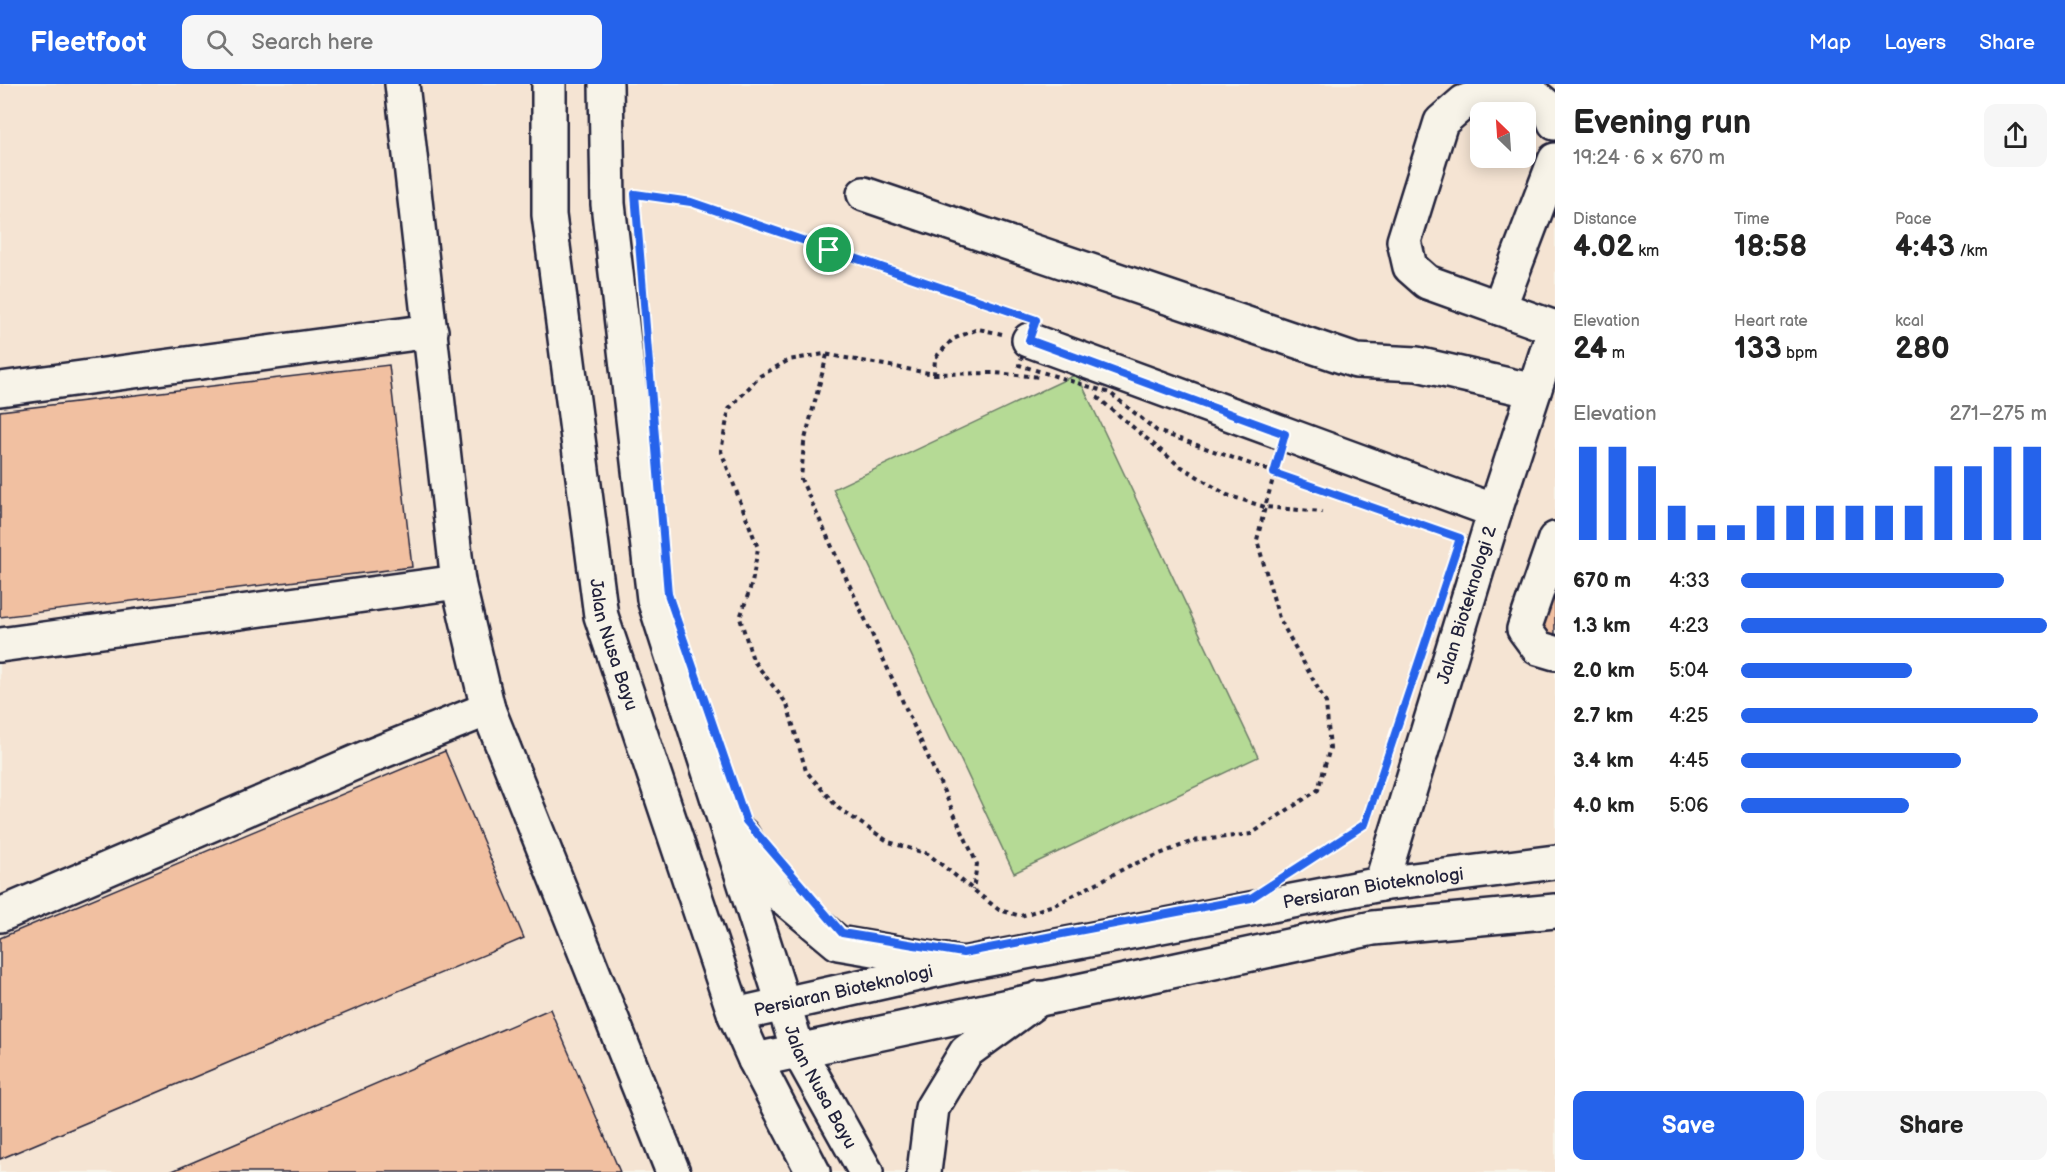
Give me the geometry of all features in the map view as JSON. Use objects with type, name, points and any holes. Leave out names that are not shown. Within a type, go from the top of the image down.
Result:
[{"type":"main road","points":[[402,84],[459,582],[488,709],[673,1172]]},
{"type":"main road","name":"Jalan Nusa Bayu","points":[[549,84],[549,214],[601,616],[735,1015],[755,1060],[813,1172]]},
{"type":"main road","name":"Jalan Nusa Bayu","points":[[606,84],[608,204],[654,599],[798,1050],[866,1172]]},
{"type":"main road","points":[[1555,123],[1549,108],[1532,94],[1496,91],[1464,102],[1441,122],[1404,242],[1410,267],[1427,282],[1555,328]]},
{"type":"main road","points":[[1499,308],[1555,160]]},
{"type":"main road","points":[[864,194],[1356,361],[1417,364],[1534,391]]},
{"type":"main road","name":"Jalan Bioteknologi 2","points":[[1381,884],[1495,511],[1555,328]]},
{"type":"main road","points":[[0,389],[431,331]]},
{"type":"main road","points":[[1019,338],[1495,511]]},
{"type":"main road","points":[[1555,539],[1524,629],[1539,648],[1555,653]]},
{"type":"main road","points":[[0,645],[459,582]]},
{"type":"main road","points":[[0,915],[368,757],[488,709]]},
{"type":"main road","points":[[715,790],[777,892],[838,943],[963,964]]},
{"type":"main road","name":"Persiaran Bioteknologi","points":[[735,1015],[782,1002],[963,964],[1381,884],[1555,862]]},
{"type":"main road","points":[[755,1060],[1373,928],[1555,911]]},
{"type":"main road","points":[[924,1172],[932,1108],[966,1052],[1040,998]]},
{"type":"path","points":[[635,194],[691,202],[1036,320],[1019,338],[1019,365],[1110,393],[1156,431],[1274,473],[1460,538],[1365,824],[1251,898],[963,953],[842,933],[746,821],[668,594],[635,194]]},
{"type":"path","points":[[934,375],[935,358],[953,339],[978,329],[1019,338]]},
{"type":"path","points":[[827,355],[804,443],[801,479],[977,864],[973,890]]},
{"type":"path","points":[[1285,434],[1265,507],[1257,540],[1279,618],[1326,703],[1330,748],[1318,790],[1251,834],[1193,841],[1129,866],[1059,903],[1022,916],[999,910],[928,854],[890,842],[838,808],[806,771],[787,704],[753,660],[740,618],[752,583],[758,548],[721,451],[729,409],[760,376],[789,360],[827,355],[934,375],[995,373],[1042,377],[1088,389],[1177,464],[1227,495],[1265,507],[1322,512]]},
{"type":"shaded area","points":[[0,84],[1555,84],[1555,1172],[0,1172]]},
{"type":"green space","points":[[1077,374],[1258,757],[1014,873],[833,489]]},
{"type":"building","points":[[389,365],[412,567],[0,617],[0,411]]},
{"type":"building","points":[[1555,574],[1555,635],[1536,629]]},
{"type":"building","points":[[445,751],[524,938],[0,1159],[0,938]]},
{"type":"building","points":[[550,1009],[620,1172],[170,1172]]},
{"type":"route","points":[[635,194],[691,202],[829,250],[1036,320],[1029,340],[1285,434],[1274,473],[1460,538],[1365,824],[1251,898],[963,953],[842,933],[746,821],[668,594],[635,194]]}]
